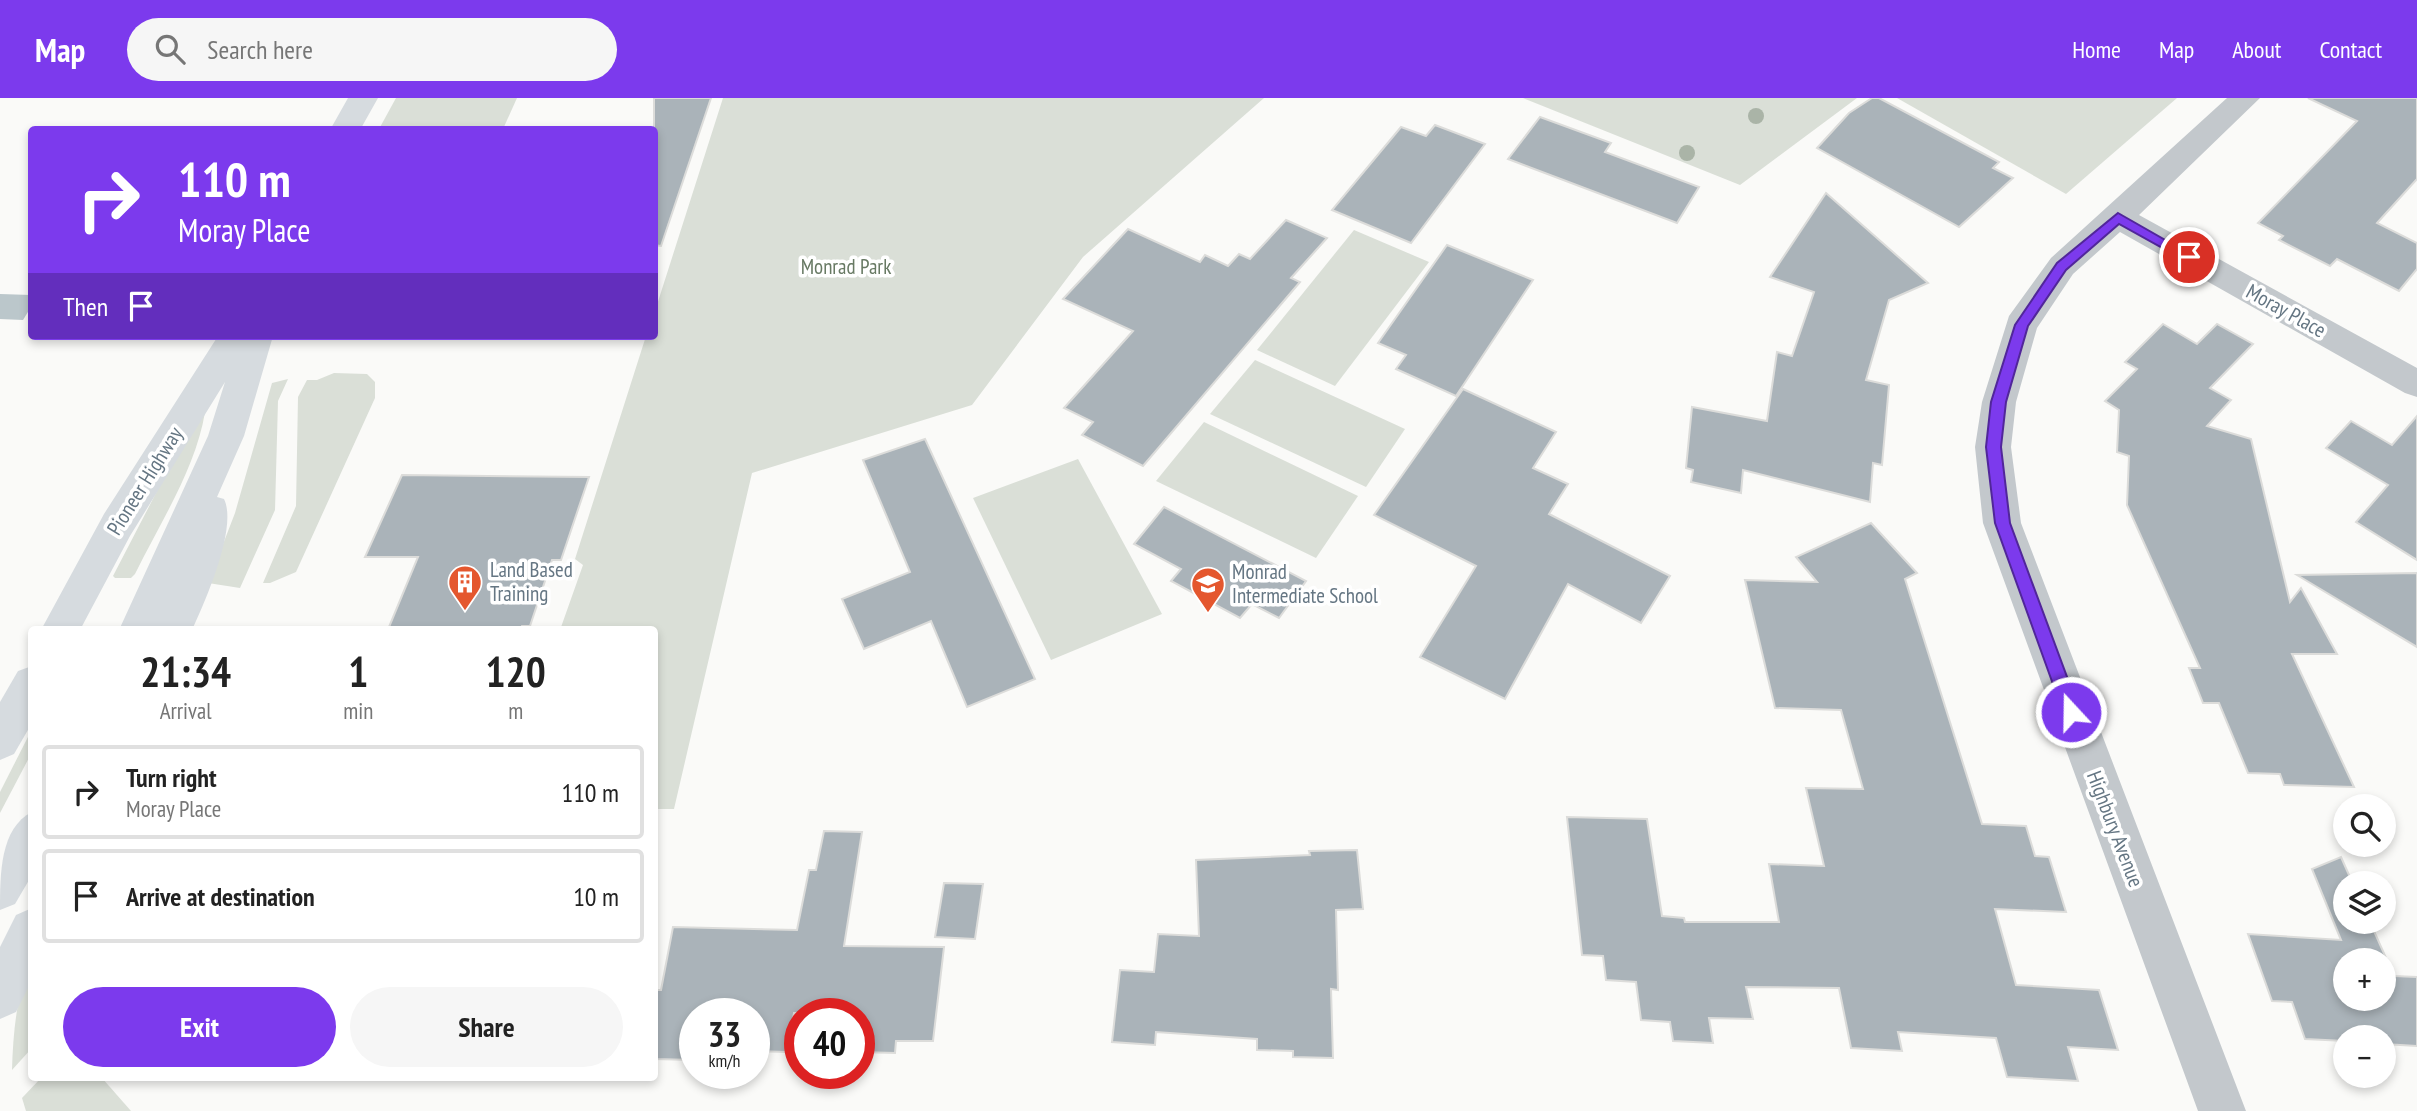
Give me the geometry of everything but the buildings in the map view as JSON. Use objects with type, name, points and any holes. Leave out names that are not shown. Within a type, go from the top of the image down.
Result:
[{"type":"main road","points":[[347,126],[363,98]]},
{"type":"main road","name":"Pioneer Highway","points":[[62,626],[117,525],[233,340]]},
{"type":"main road","points":[[140,626],[226,436],[253,355],[255,340]]},
{"type":"main road","points":[[175,626],[196,579],[226,436]]},
{"type":"main road","points":[[0,741],[28,690]]},
{"type":"main road","points":[[0,889],[28,839]]},
{"type":"main road","points":[[0,996],[28,937]]},
{"type":"street","name":"Highbury Avenue","points":[[2222,1111],[2020,574],[2003,523],[1993,447],[1999,402],[2021,325],[2062,266],[2118,218],[2245,98]]},
{"type":"street","name":"Moray Place","points":[[2118,218],[2417,384]]},
{"type":"green space","points":[[396,98],[517,98],[504,126],[381,126]]},
{"type":"green space","name":"Monrad Park","points":[[723,98],[1264,98],[1083,257],[972,405],[752,473],[674,809],[658,809],[658,626],[561,626],[583,565],[575,559],[645,340],[658,340],[658,302]]},
{"type":"green space","points":[[1523,98],[1857,98],[1740,185]]},
{"type":"green space","points":[[1897,98],[2177,98],[2066,194]]},
{"type":"green space","points":[[1354,230],[1429,262],[1335,386],[1257,350]]},
{"type":"green space","points":[[1255,360],[1405,429],[1366,487],[1210,414]]},
{"type":"green space","points":[[334,373],[367,374],[375,382],[375,398],[296,572],[270,583],[263,583],[296,506],[298,397],[307,380],[317,380]]},
{"type":"green space","points":[[288,379],[278,401],[275,510],[240,588],[208,583],[235,513],[272,383]]},
{"type":"green space","points":[[198,412],[205,412],[200,433],[176,495],[135,574],[131,578],[115,578],[113,576]]},
{"type":"green space","points":[[1204,422],[1358,496],[1316,558],[1156,481]]},
{"type":"green space","points":[[1078,459],[1162,614],[1051,660],[973,498]]},
{"type":"green space","points":[[28,737],[28,760],[0,813],[0,792]]},
{"type":"green space","points":[[28,963],[28,1052],[12,1070],[17,1010]]},
{"type":"green space","points":[[38,1081],[105,1081],[131,1111],[26,1111],[22,1098]]},
{"type":"shaded area","points":[[0,294],[28,295],[28,312],[23,320],[0,319]]},
{"type":"place","name":"Land Based Training","points":[[465,612]]},
{"type":"place","name":"Monrad Intermediate School","points":[[1208,614]]},
{"type":"route","points":[[2071,712],[2003,523],[1993,447],[1999,402],[2021,325],[2062,266],[2118,218],[2189,257]]}]
